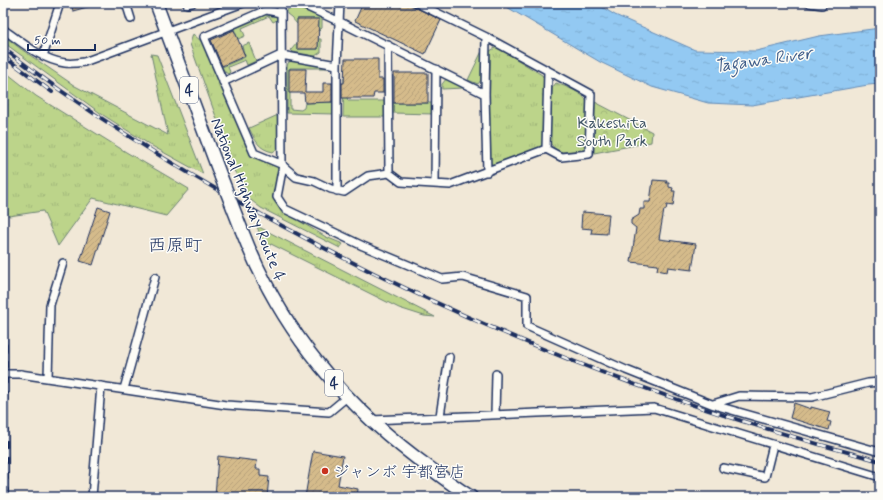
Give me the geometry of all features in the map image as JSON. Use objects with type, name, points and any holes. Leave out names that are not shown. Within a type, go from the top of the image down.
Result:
[{"type":"highway","name":"National Highway Route 4","points":[[156,3],[242,231],[258,269],[281,312],[308,352],[347,397],[370,420],[421,462],[471,497]]},
{"type":"street","points":[[43,56],[60,3]]},
{"type":"street","points":[[126,3],[131,19]]},
{"type":"street","points":[[187,3],[192,3]]},
{"type":"street","points":[[3,29],[43,56],[66,63],[84,62],[243,3]]},
{"type":"street","points":[[281,3],[283,165],[277,197],[285,209],[363,246],[442,279],[464,277],[526,296],[527,326],[626,370],[712,404],[880,452]]},
{"type":"street","points":[[299,3],[388,45],[485,94]]},
{"type":"street","points":[[336,191],[340,3]]},
{"type":"street","points":[[281,12],[266,10],[204,37],[254,153],[283,165],[296,177],[314,181],[330,189],[344,192],[368,176],[389,173],[401,182],[450,185],[546,149],[561,157],[589,154],[591,94],[486,37],[417,3]]},
{"type":"street","points":[[809,3],[822,5]]},
{"type":"street","points":[[486,37],[485,94],[487,172]]},
{"type":"street","points":[[388,45],[389,173]]},
{"type":"street","points":[[223,82],[281,55],[338,65]]},
{"type":"street","points":[[435,184],[436,69]]},
{"type":"street","points":[[546,149],[548,71]]},
{"type":"street","points":[[48,378],[50,305],[63,263]]},
{"type":"street","points":[[124,390],[155,277]]},
{"type":"street","points":[[440,416],[449,356]]},
{"type":"street","points":[[3,374],[20,374],[226,405],[329,412],[347,397]]},
{"type":"street","points":[[495,414],[496,374]]},
{"type":"street","points":[[712,404],[740,396],[812,397],[868,383],[880,382]]},
{"type":"street","points":[[92,497],[101,386]]},
{"type":"street","points":[[370,420],[654,408],[880,477]]},
{"type":"street","points":[[723,468],[766,477],[773,445]]},
{"type":"green space","points":[[293,6],[322,18],[322,28],[319,31],[318,19],[298,19],[297,24],[287,14],[287,10]]},
{"type":"green space","points":[[265,13],[274,13],[279,17],[279,19],[273,22],[269,16],[242,28],[245,36],[238,39],[234,29],[212,38],[212,36]]},
{"type":"green space","points":[[193,34],[202,42],[253,156],[279,167],[274,195],[281,210],[326,237],[343,244],[340,248],[261,208],[247,197],[240,180],[231,166],[229,153],[190,44]]},
{"type":"green space","points":[[3,35],[75,86],[168,135],[151,54],[157,55],[203,174],[152,146],[103,115],[3,42]]},
{"type":"green space","points":[[318,39],[321,39],[321,52],[315,56],[293,52],[291,50],[297,43],[297,49],[318,49]]},
{"type":"green space","points":[[249,43],[256,61],[247,65],[245,60],[228,67],[230,72],[228,74],[225,72],[222,67],[245,57],[242,46]]},
{"type":"green space","points":[[497,47],[542,75],[545,80],[543,143],[541,147],[494,166],[489,163],[490,51]]},
{"type":"green space","points":[[482,51],[481,80],[478,84],[468,80]]},
{"type":"green space","points":[[292,60],[329,66],[330,68],[290,68],[290,109],[301,110],[304,108],[305,103],[334,102],[336,114],[287,113],[287,67],[288,63]]},
{"type":"green space","points":[[3,70],[36,96],[189,189],[166,216],[93,198],[58,246],[43,211],[9,216],[3,204]]},
{"type":"green space","points":[[344,77],[348,101],[385,101],[385,117],[343,117]]},
{"type":"green space","points":[[447,78],[464,88],[442,89],[442,84]]},
{"type":"green space","points":[[556,83],[582,95],[588,102],[587,146],[584,150],[561,152],[556,150],[550,143],[552,88]]},
{"type":"green space","name":"Kakeshita South Park","points":[[595,102],[652,132],[651,142],[594,153]]},
{"type":"green space","points":[[393,103],[434,103],[434,114],[392,113]]},
{"type":"green space","points":[[278,115],[279,147],[273,152],[268,151],[261,147],[256,141],[249,128]]},
{"type":"green space","points":[[257,226],[435,317],[424,316],[399,308],[271,244],[265,251]]},
{"type":"water","name":"Tagawa River","points":[[500,3],[595,3],[615,15],[695,50],[756,51],[819,36],[880,28],[880,84],[752,105],[708,103],[652,87],[600,62]]},
{"type":"building","points":[[71,3],[94,3],[94,5],[73,11]]},
{"type":"building","points":[[363,3],[406,3],[441,20],[425,54],[355,21]]},
{"type":"building","points":[[297,19],[319,19],[318,49],[297,49]]},
{"type":"building","points":[[234,30],[245,56],[222,66],[211,40]]},
{"type":"building","points":[[345,59],[378,59],[378,79],[383,79],[383,93],[374,93],[373,98],[342,98]]},
{"type":"building","points":[[289,69],[306,69],[305,92],[323,92],[323,83],[332,83],[332,102],[305,103],[304,93],[289,93]]},
{"type":"building","points":[[394,73],[428,73],[428,103],[394,103]]},
{"type":"building","points":[[653,180],[667,181],[666,183],[669,183],[669,187],[673,188],[672,191],[675,191],[673,206],[667,205],[666,210],[664,210],[659,239],[696,244],[692,270],[668,267],[667,272],[657,270],[658,265],[631,262],[636,228],[631,224],[631,220],[639,215],[640,209],[644,209],[644,202],[650,202]]},
{"type":"building","points":[[98,207],[110,211],[93,265],[80,261]]},
{"type":"building","points":[[582,212],[609,214],[607,234],[591,233],[592,229],[581,228]]},
{"type":"building","points":[[794,403],[811,409],[811,407],[830,412],[827,421],[831,422],[829,430],[790,418]]},
{"type":"building","name":"ジャンボ 宇都宮店","points":[[313,451],[343,456],[338,485],[358,489],[357,497],[305,497]]},
{"type":"building","points":[[218,456],[257,461],[256,469],[260,469],[260,476],[269,477],[267,497],[215,497]]},
{"type":"railway","points":[[3,48],[106,122],[178,167],[288,229],[359,266],[431,300],[504,333],[577,363],[652,390],[803,440],[880,461]]},
{"type":"railway","points":[[3,56],[52,92]]},
{"type":"railway","points":[[3,288],[6,344],[7,497]]},
{"type":"place","name":"ジャンボ 宇都宮店","points":[[325,471]]},
{"type":"district","name":"西原町","points":[[175,245]]}]
